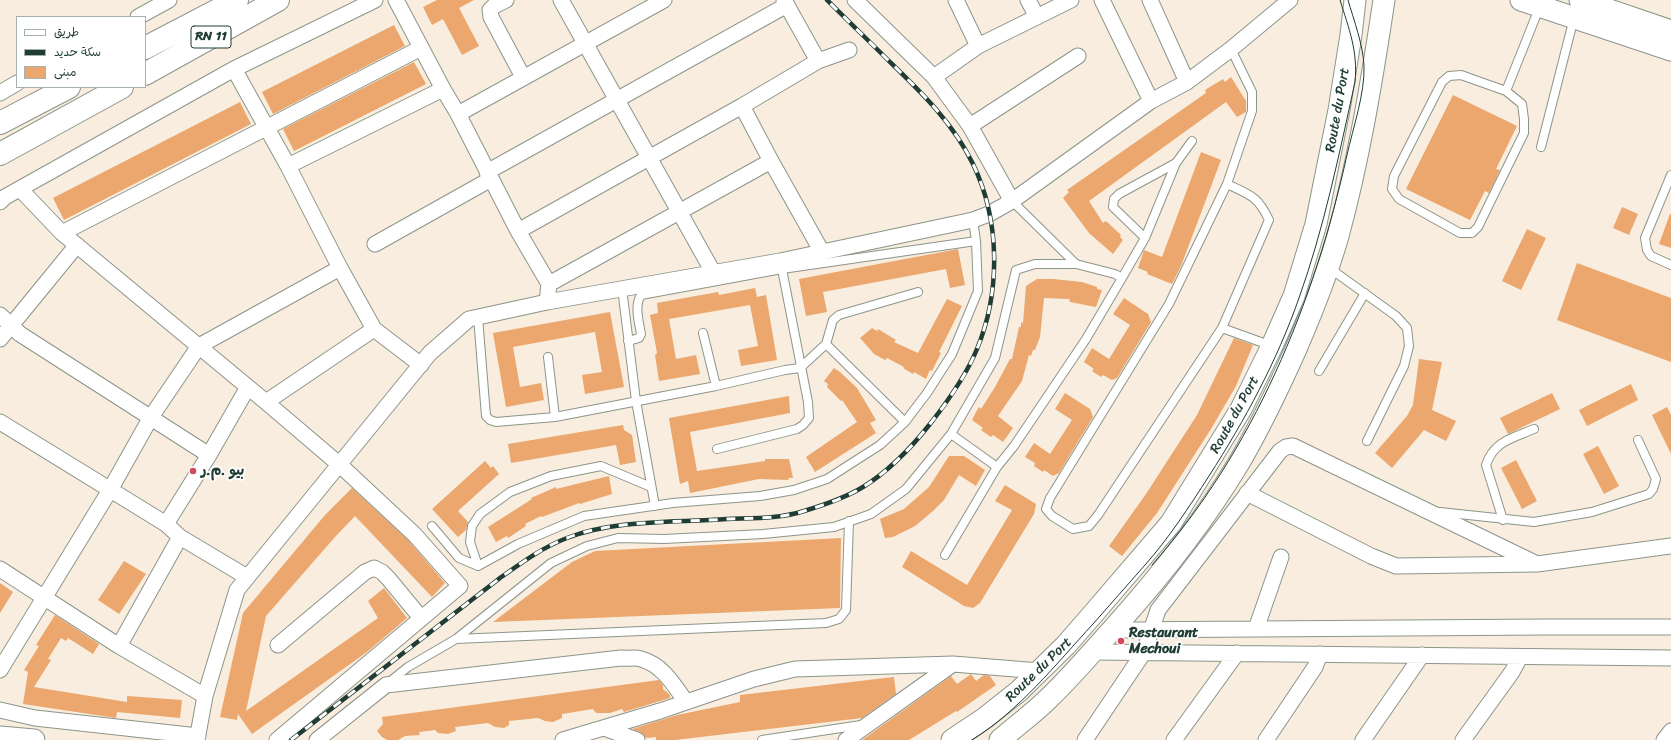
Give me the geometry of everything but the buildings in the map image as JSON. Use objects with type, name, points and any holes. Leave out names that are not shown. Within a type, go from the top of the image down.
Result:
[{"type":"highway","name":"RN 11","points":[[146,47],[237,0]]},
{"type":"highway","name":"RN 11","points":[[146,73],[278,0]]},
{"type":"highway","points":[[0,123],[67,88]]},
{"type":"highway","points":[[0,154],[120,88]]},
{"type":"main road","name":"Route du Port","points":[[952,740],[986,718],[1040,671],[1080,630],[1170,523],[1241,409],[1272,346],[1294,296],[1316,224],[1340,103],[1355,0]]},
{"type":"main road","name":"Route du Port","points":[[1000,740],[1048,699],[1094,652],[1186,539],[1215,500],[1240,460],[1288,366],[1314,308],[1328,267],[1337,238],[1359,148],[1373,78],[1384,0]]},
{"type":"main road","points":[[1531,3],[1577,8],[1671,31]]},
{"type":"main road","points":[[1577,8],[1671,50]]},
{"type":"main road","points":[[0,737],[34,740]]},
{"type":"street","points":[[140,16],[169,0]]},
{"type":"street","points":[[0,202],[5,197],[234,69],[375,0]]},
{"type":"street","points":[[396,0],[443,89],[458,114],[518,231],[548,284],[547,302]]},
{"type":"street","points":[[506,0],[494,6],[490,10],[491,17],[522,77]]},
{"type":"street","points":[[561,0],[714,272]]},
{"type":"street","points":[[458,114],[522,77],[664,0]]},
{"type":"street","points":[[956,0],[978,46]]},
{"type":"street","points":[[1028,0],[1036,17]]},
{"type":"street","points":[[934,77],[978,46],[1071,0]]},
{"type":"street","points":[[1102,0],[1151,100]]},
{"type":"street","points":[[1150,0],[1187,82]]},
{"type":"street","points":[[0,710],[34,718],[198,738],[205,696],[237,590],[430,353],[469,319],[547,302],[714,272],[781,265],[822,252],[972,220],[989,214],[1012,201],[1151,100],[1187,82],[1231,49],[1290,0]]},
{"type":"street","points":[[375,244],[785,2],[818,61]]},
{"type":"street","points":[[862,2],[934,77],[970,126],[1012,201]]},
{"type":"street","points":[[62,233],[421,48]]},
{"type":"street","points":[[518,231],[648,157],[742,106],[818,61],[849,50]]},
{"type":"street","points":[[970,126],[1078,56]]},
{"type":"street","points":[[234,69],[288,166],[340,268],[374,329],[421,365]]},
{"type":"street","points":[[0,93],[16,84]]},
{"type":"street","points":[[288,166],[443,89]]},
{"type":"street","points":[[742,106],[822,252]]},
{"type":"street","points":[[548,284],[771,161]]},
{"type":"street","points":[[20,189],[62,233],[77,246],[199,346],[340,465],[415,535],[460,586],[277,740]]},
{"type":"street","points":[[0,339],[5,320],[77,246]]},
{"type":"street","points":[[0,670],[110,490],[151,417],[199,346],[340,268]]},
{"type":"street","points":[[5,320],[20,334],[209,455]]},
{"type":"street","points":[[266,402],[374,329]]},
{"type":"street","points":[[166,524],[209,455],[248,387]]},
{"type":"street","points":[[0,422],[166,524],[180,537],[248,577]]},
{"type":"street","points":[[1085,740],[1144,652],[1158,610],[1247,493],[1280,451],[1286,447],[1292,446],[1537,564]]},
{"type":"street","points":[[1247,493],[1371,556],[1396,566],[1537,564],[1671,546]]},
{"type":"street","points":[[119,646],[180,537]]},
{"type":"street","points":[[1256,629],[1281,557]]},
{"type":"street","points":[[278,645],[364,572],[374,568],[388,578],[421,618]]},
{"type":"street","points":[[0,569],[119,646],[205,696]]},
{"type":"street","points":[[1112,630],[1671,627]]},
{"type":"street","points":[[1094,652],[1671,658]]},
{"type":"street","points":[[1174,740],[1237,653]]},
{"type":"street","points":[[1266,740],[1315,667],[1320,654]]},
{"type":"street","points":[[1363,740],[1422,655]]},
{"type":"street","points":[[1463,740],[1512,672],[1520,657]]},
{"type":"street","points":[[317,740],[386,685],[613,659],[640,659],[657,666],[670,678],[686,702]]},
{"type":"street","points":[[563,740],[686,702],[754,679],[795,669],[953,664],[1040,671]]},
{"type":"street","points":[[846,740],[953,664]]},
{"type":"street","points":[[604,728],[636,740]]},
{"type":"street","points":[[1664,740],[1671,731]]},
{"type":"lane","points":[[1506,90],[1531,3]]},
{"type":"lane","points":[[1541,147],[1577,8]]},
{"type":"lane","points":[[1227,184],[1253,196],[1262,206],[1269,220],[1222,328],[1098,515],[1089,526],[1073,529],[1052,516],[1046,509],[1050,498],[1169,304],[1227,184],[1252,110],[1252,92],[1231,49]]},
{"type":"lane","points":[[1461,75],[1506,90],[1522,104],[1524,133],[1478,227],[1472,233],[1460,233],[1399,199],[1392,189],[1394,176],[1442,82],[1449,76],[1461,75]]},
{"type":"lane","points":[[945,555],[997,467],[1014,446],[1086,339],[1145,238],[1176,163],[1192,142]]},
{"type":"lane","points":[[1145,238],[1113,207],[1114,199],[1119,194],[1176,163]]},
{"type":"lane","points":[[1671,175],[1645,238],[1647,250],[1651,256],[1671,264]]},
{"type":"lane","points":[[1012,201],[1076,264]]},
{"type":"lane","points":[[478,566],[518,544],[584,516],[655,506],[760,496],[794,490],[827,479],[880,445],[905,422],[927,393],[952,354],[978,291],[976,241],[972,220]]},
{"type":"lane","points":[[628,341],[639,338],[641,334],[637,308],[638,300],[641,295],[781,265],[976,241]]},
{"type":"lane","points":[[386,685],[408,667],[456,639],[551,563],[587,546],[618,538],[664,539],[763,534],[834,527],[871,514],[906,489],[951,434],[995,358],[1016,270],[1035,264],[1076,264],[1115,274],[1122,278]]},
{"type":"lane","points":[[717,449],[797,429],[809,418],[808,402],[800,368],[781,265]]},
{"type":"lane","points":[[1328,267],[1396,316],[1406,328],[1409,346],[1404,366],[1367,441]]},
{"type":"lane","points":[[622,288],[636,401],[655,506]]},
{"type":"lane","points":[[478,317],[486,416],[496,422],[555,417],[800,368],[826,344],[833,320],[839,315],[918,292]]},
{"type":"lane","points":[[1319,371],[1365,293]]},
{"type":"lane","points":[[1222,328],[1272,346]]},
{"type":"lane","points":[[704,333],[716,386]]},
{"type":"lane","points":[[826,344],[905,422]]},
{"type":"lane","points":[[548,357],[555,417]]},
{"type":"lane","points":[[1503,520],[1486,465],[1494,449],[1502,442],[1534,429]]},
{"type":"lane","points":[[951,434],[997,467]]},
{"type":"lane","points":[[1426,510],[1503,520],[1534,522],[1592,512],[1649,494],[1653,489],[1656,479],[1638,440]]},
{"type":"lane","points":[[478,566],[470,542],[472,526],[480,514],[510,492],[552,476],[600,466],[651,487]]},
{"type":"lane","points":[[456,639],[826,623],[839,619],[846,610],[849,522]]},
{"type":"lane","points":[[432,526],[459,558],[478,566]]},
{"type":"lane","points":[[762,740],[870,724]]},
{"type":"tram line","points":[[972,740],[1006,715],[1051,671],[1154,555],[1209,476],[1259,390],[1281,345],[1308,272],[1330,191],[1355,82],[1356,71],[1354,50],[1340,0]]},
{"type":"tram line","points":[[1152,565],[1188,520],[1221,473],[1250,424],[1275,373],[1298,320],[1317,266],[1333,211],[1363,88],[1364,66],[1362,49],[1348,0]]},
{"type":"railway","points":[[291,740],[500,578],[549,546],[567,538],[605,528],[646,523],[776,517],[795,514],[827,504],[842,498],[873,481],[899,458],[930,424],[962,379],[973,359],[985,327],[990,304],[994,256],[988,208],[982,186],[973,164],[956,135],[936,109],[914,85],[827,0]]},
{"type":"place","name":"بيو .م.ر","points":[[193,471]]},
{"type":"place","name":"Restaurant Mechoui","points":[[1121,641]]}]
